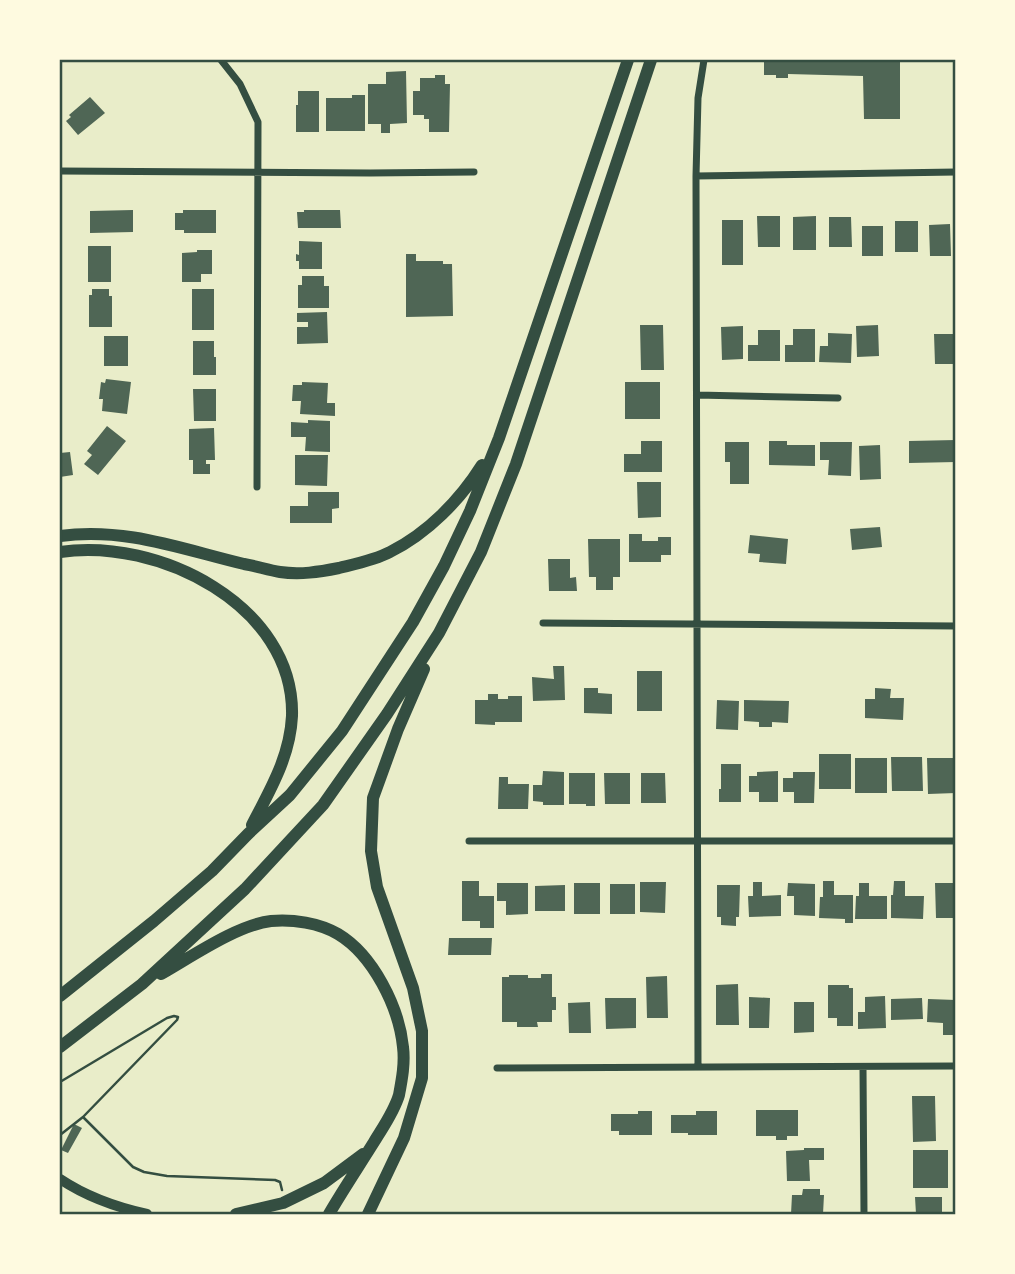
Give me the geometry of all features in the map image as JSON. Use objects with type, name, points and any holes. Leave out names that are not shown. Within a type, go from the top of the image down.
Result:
[{"type":"highway","points":[[60,996],[212,871],[290,795],[342,732],[413,622],[470,512],[499,438],[628,60]]},
{"type":"highway","points":[[368,1214],[404,1138],[422,1078],[422,1031],[413,988],[377,887],[372,851],[373,798],[398,729],[439,633],[481,552],[516,464],[651,60]]},
{"type":"highway","points":[[60,536],[120,534],[159,541],[281,572],[315,573],[351,565],[388,553],[416,536],[445,512],[475,477],[499,438]]},
{"type":"highway","points":[[60,552],[104,550],[148,558],[199,578],[226,595],[255,621],[276,650],[291,696],[290,737],[278,777],[248,834]]},
{"type":"highway","points":[[60,1048],[142,984],[246,888],[323,805],[387,715],[439,633]]},
{"type":"highway","points":[[142,984],[240,929],[269,922],[293,921],[317,925],[338,934],[360,951],[375,970],[398,1023],[403,1047],[403,1072],[398,1098],[387,1120],[329,1214]]},
{"type":"highway","points":[[236,1214],[283,1203],[324,1183],[369,1150]]},
{"type":"main road","points":[[60,1179],[84,1194],[114,1207],[147,1214]]},
{"type":"street","points":[[221,60],[240,83],[258,122],[257,486]]},
{"type":"street","points":[[698,1067],[696,176],[698,98],[704,60]]},
{"type":"street","points":[[60,171],[474,172]]},
{"type":"street","points":[[696,176],[956,172]]},
{"type":"street","points":[[697,395],[838,398]]},
{"type":"street","points":[[542,623],[956,626]]},
{"type":"street","points":[[469,841],[956,841]]},
{"type":"street","points":[[498,1068],[956,1066]]},
{"type":"street","points":[[863,1067],[864,1214]]},
{"type":"path","points":[[60,1083],[167,1018],[178,1017],[83,1117],[60,1135]]},
{"type":"path","points":[[83,1117],[133,1167],[144,1172],[167,1176],[275,1180],[282,1187],[283,1203]]},
{"type":"building","points":[[764,60],[900,60],[900,119],[864,119],[863,76],[788,74],[788,78],[776,78],[776,75],[764,75]]},
{"type":"building","points":[[406,71],[407,123],[390,124],[390,133],[381,133],[381,124],[368,124],[368,84],[386,84],[386,72]]},
{"type":"building","points":[[435,75],[445,75],[445,84],[450,84],[449,132],[429,132],[429,119],[424,119],[424,115],[413,115],[413,91],[420,91],[420,78],[435,78]]},
{"type":"building","points":[[298,91],[319,91],[319,132],[296,132]]},
{"type":"building","points":[[352,95],[365,95],[365,131],[326,131],[326,98],[352,98]]},
{"type":"building","points":[[90,97],[105,113],[78,135],[66,121],[71,117],[69,115]]},
{"type":"building","points":[[133,210],[133,232],[90,233],[90,211]]},
{"type":"building","points":[[183,210],[216,210],[216,233],[184,233],[184,230],[175,230],[175,213],[183,213]]},
{"type":"building","points":[[340,210],[341,228],[298,228],[297,212]]},
{"type":"building","points":[[757,216],[780,216],[780,247],[758,247]]},
{"type":"building","points":[[816,216],[816,250],[793,250],[793,217]]},
{"type":"building","points":[[829,217],[851,217],[852,247],[829,247]]},
{"type":"building","points":[[722,220],[743,220],[743,265],[722,265]]},
{"type":"building","points":[[895,221],[918,221],[918,252],[895,252]]},
{"type":"building","points":[[950,224],[951,256],[930,256],[929,225]]},
{"type":"building","points":[[862,226],[883,226],[883,256],[862,256]]},
{"type":"building","points":[[299,241],[322,242],[322,269],[299,269],[296,254],[299,255]]},
{"type":"building","points":[[88,246],[111,246],[111,282],[88,282]]},
{"type":"building","points":[[212,250],[212,274],[201,274],[201,282],[182,282],[182,253]]},
{"type":"building","points":[[406,254],[416,254],[416,261],[443,261],[443,264],[452,264],[453,316],[406,317]]},
{"type":"building","points":[[302,276],[324,276],[324,286],[329,286],[329,308],[298,308],[298,285],[302,285]]},
{"type":"building","points":[[92,289],[109,289],[109,296],[112,296],[112,327],[89,327],[89,295],[92,295]]},
{"type":"building","points":[[192,289],[214,289],[214,330],[192,330]]},
{"type":"building","points":[[327,312],[328,343],[297,344],[297,327],[308,327],[308,322],[297,322],[297,313]]},
{"type":"building","points":[[640,325],[663,325],[664,370],[641,370]]},
{"type":"building","points":[[878,325],[879,356],[857,357],[856,326]]},
{"type":"building","points":[[743,326],[743,359],[722,360],[721,327]]},
{"type":"building","points":[[793,329],[815,329],[815,362],[785,362],[785,345],[793,345]]},
{"type":"building","points":[[758,330],[780,330],[780,361],[748,361],[748,345],[758,345]]},
{"type":"building","points":[[828,333],[852,334],[851,363],[819,362],[820,346],[828,346]]},
{"type":"building","points":[[934,334],[954,334],[954,364],[935,364]]},
{"type":"building","points":[[104,336],[128,336],[128,366],[104,366]]},
{"type":"building","points":[[193,341],[214,341],[216,375],[193,375]]},
{"type":"building","points":[[106,379],[131,382],[127,414],[102,411],[103,399],[99,399],[101,382],[105,383]]},
{"type":"building","points":[[302,382],[328,383],[327,403],[335,403],[335,416],[300,414],[301,401],[292,401],[293,385],[302,385]]},
{"type":"building","points":[[625,382],[660,382],[660,419],[625,419]]},
{"type":"building","points":[[193,389],[216,389],[216,421],[194,421]]},
{"type":"building","points":[[308,420],[330,421],[330,452],[305,451],[306,437],[291,437],[291,422],[308,423]]},
{"type":"building","points":[[107,426],[126,441],[98,475],[84,464],[92,455],[87,451]]},
{"type":"building","points":[[214,428],[215,460],[206,460],[206,464],[210,464],[210,474],[193,474],[193,460],[189,460],[189,429]]},
{"type":"building","points":[[956,440],[956,462],[909,463],[909,441]]},
{"type":"building","points":[[641,441],[662,441],[662,472],[624,472],[624,454],[641,454]]},
{"type":"building","points":[[769,441],[787,441],[787,445],[815,445],[815,466],[769,465]]},
{"type":"building","points":[[725,442],[749,442],[749,484],[730,484],[730,462],[725,462]]},
{"type":"building","points":[[820,442],[852,442],[851,476],[828,475],[829,460],[820,460]]},
{"type":"building","points":[[880,445],[881,479],[860,480],[859,446]]},
{"type":"building","points":[[70,452],[73,475],[60,477],[60,453]]},
{"type":"building","points":[[295,455],[328,455],[327,486],[295,485]]},
{"type":"building","points":[[637,482],[661,482],[661,517],[638,518]]},
{"type":"building","points":[[308,492],[339,492],[339,508],[332,509],[332,523],[290,523],[290,506],[308,506]]},
{"type":"building","points":[[880,527],[882,547],[852,550],[850,529]]},
{"type":"building","points":[[629,534],[642,534],[642,541],[658,541],[658,537],[671,537],[671,555],[661,555],[661,562],[629,562]]},
{"type":"building","points":[[750,535],[788,539],[786,564],[759,562],[760,554],[748,553]]},
{"type":"building","points":[[588,539],[620,539],[620,577],[613,577],[613,590],[596,590],[596,577],[589,577]]},
{"type":"building","points":[[548,559],[570,559],[570,578],[576,577],[577,591],[549,591]]},
{"type":"building","points":[[553,666],[564,666],[565,700],[533,701],[532,677],[554,679]]},
{"type":"building","points":[[637,671],[662,671],[662,711],[637,711]]},
{"type":"building","points":[[584,688],[598,688],[598,693],[612,694],[612,714],[584,713]]},
{"type":"building","points":[[875,688],[891,689],[890,698],[904,698],[903,720],[865,718],[865,699],[875,699]]},
{"type":"building","points":[[488,694],[498,694],[498,699],[522,696],[522,722],[475,724],[475,700],[488,700]]},
{"type":"building","points":[[717,700],[739,701],[738,730],[716,729]]},
{"type":"building","points":[[744,700],[789,701],[788,723],[772,722],[772,727],[759,727],[759,722],[744,721]]},
{"type":"building","points":[[819,754],[851,754],[851,789],[819,789]]},
{"type":"building","points":[[891,757],[922,757],[923,791],[892,791]]},
{"type":"building","points":[[855,758],[887,758],[887,793],[855,793]]},
{"type":"building","points":[[927,758],[956,758],[956,793],[928,794]]},
{"type":"building","points":[[721,764],[741,764],[741,802],[719,802]]},
{"type":"building","points":[[543,771],[564,772],[564,805],[543,805],[543,802],[533,801],[533,785],[542,785]]},
{"type":"building","points":[[778,771],[778,802],[759,802],[759,792],[749,792],[749,776],[757,776],[757,772]]},
{"type":"building","points":[[793,772],[815,772],[814,803],[794,803],[794,792],[783,792],[783,778],[793,778]]},
{"type":"building","points":[[569,773],[595,773],[595,806],[569,804]]},
{"type":"building","points":[[604,773],[630,773],[630,804],[605,804]]},
{"type":"building","points":[[641,773],[665,773],[666,803],[641,803]]},
{"type":"building","points":[[499,777],[508,777],[508,784],[529,784],[528,809],[498,809]]},
{"type":"building","points":[[462,881],[479,881],[479,896],[494,896],[494,928],[480,928],[480,921],[462,921]]},
{"type":"building","points":[[823,881],[834,881],[834,895],[853,895],[853,923],[845,923],[845,919],[819,918]]},
{"type":"building","points":[[894,881],[905,881],[905,896],[924,896],[923,919],[891,918]]},
{"type":"building","points":[[640,882],[666,882],[665,913],[640,912]]},
{"type":"building","points":[[753,882],[762,882],[762,896],[781,895],[781,916],[749,917],[748,896],[753,896]]},
{"type":"building","points":[[497,883],[528,883],[528,914],[506,915],[506,901],[497,901]]},
{"type":"building","points":[[574,883],[600,883],[600,914],[574,914]]},
{"type":"building","points":[[788,883],[815,884],[815,916],[794,915],[794,896],[787,896]]},
{"type":"building","points":[[859,883],[869,883],[869,896],[887,896],[887,919],[855,919]]},
{"type":"building","points":[[935,883],[956,883],[956,918],[936,918]]},
{"type":"building","points":[[610,884],[635,884],[635,914],[610,914]]},
{"type":"building","points":[[565,885],[565,911],[535,911],[535,886]]},
{"type":"building","points":[[717,885],[740,885],[739,917],[736,917],[736,926],[721,925],[721,917],[717,917]]},
{"type":"building","points":[[449,938],[492,938],[491,955],[448,955]]},
{"type":"building","points":[[541,974],[552,974],[552,997],[556,997],[556,1010],[552,1010],[552,1022],[537,1022],[538,1027],[517,1027],[517,1022],[502,1022],[502,977],[528,975],[528,978],[541,978]]},
{"type":"building","points":[[667,976],[668,1018],[647,1018],[646,977]]},
{"type":"building","points":[[738,984],[739,1025],[716,1025],[716,985]]},
{"type":"building","points":[[828,985],[849,985],[849,988],[853,988],[853,1026],[837,1026],[837,1018],[828,1018]]},
{"type":"building","points":[[885,996],[886,1028],[858,1029],[858,1012],[865,1012],[865,997]]},
{"type":"building","points":[[749,997],[770,998],[769,1028],[749,1028]]},
{"type":"building","points":[[605,998],[636,998],[636,1028],[606,1029]]},
{"type":"building","points":[[922,998],[923,1019],[891,1020],[891,999]]},
{"type":"building","points":[[928,999],[956,1000],[955,1035],[943,1035],[943,1023],[927,1022]]},
{"type":"building","points":[[590,1002],[591,1033],[569,1033],[568,1003]]},
{"type":"building","points":[[794,1002],[814,1002],[814,1032],[794,1033]]},
{"type":"building","points":[[912,1096],[935,1096],[936,1141],[913,1142]]},
{"type":"building","points":[[756,1110],[798,1110],[798,1136],[776,1140],[776,1136],[756,1136]]},
{"type":"building","points":[[638,1111],[652,1111],[652,1135],[619,1135],[619,1131],[611,1131],[611,1114],[638,1114]]},
{"type":"building","points":[[696,1111],[717,1111],[717,1135],[671,1133],[671,1115],[696,1115]]},
{"type":"building","points":[[74,1124],[82,1128],[68,1153],[61,1150]]},
{"type":"building","points":[[824,1148],[824,1160],[809,1160],[810,1181],[787,1181],[786,1151]]},
{"type":"building","points":[[913,1150],[948,1150],[948,1188],[913,1188]]},
{"type":"building","points":[[803,1189],[820,1189],[820,1195],[824,1195],[823,1214],[791,1214],[792,1195],[802,1195]]},
{"type":"building","points":[[915,1197],[942,1197],[942,1214],[916,1214]]}]
